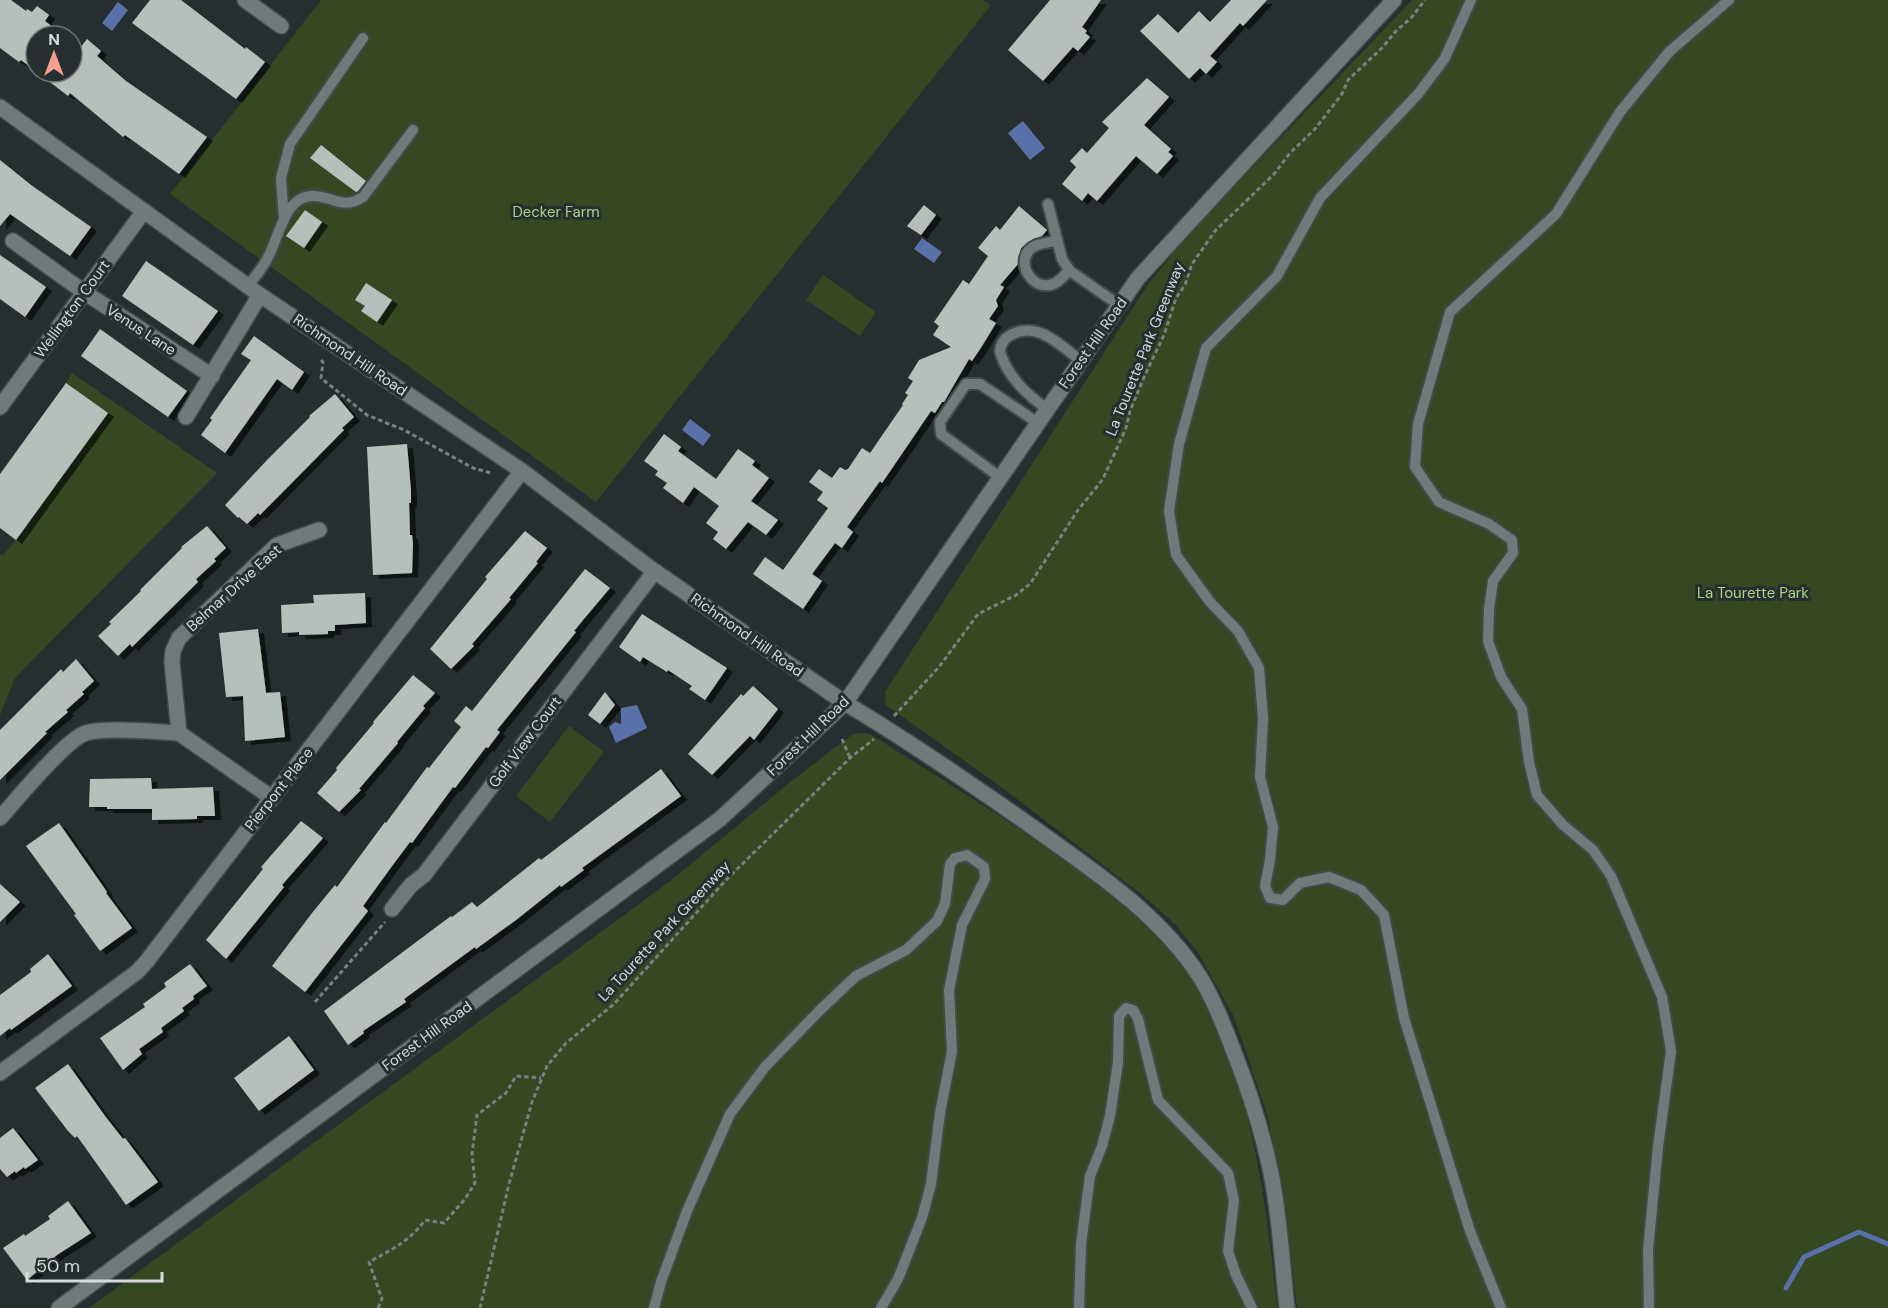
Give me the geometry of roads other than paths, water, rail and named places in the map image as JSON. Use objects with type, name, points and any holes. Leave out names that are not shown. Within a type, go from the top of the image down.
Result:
[{"type":"street","points":[[245,0],[281,26]]},
{"type":"street","name":"Forest Hill Road","points":[[59,1308],[720,819],[845,703],[1137,278],[1394,0]]},
{"type":"street","name":"Richmond Hill Road","points":[[0,107],[254,291],[522,471],[655,571],[845,703],[927,754],[1080,861],[1130,900],[1169,937],[1200,977],[1228,1035],[1244,1076],[1270,1172],[1278,1218],[1287,1308]]},
{"type":"street","name":"Wellington Court","points":[[0,407],[144,211]]},
{"type":"street","name":"Venus Lane","points":[[13,241],[84,292],[212,376]]},
{"type":"street","points":[[186,417],[212,376],[254,291]]},
{"type":"street","name":"Pierpont Place","points":[[0,1073],[137,972],[522,471]]},
{"type":"street","name":"Belmar Drive East","points":[[179,733],[172,662],[173,651],[179,639],[277,545],[319,530]]},
{"type":"street","name":"Golf View Court","points":[[391,912],[411,885],[424,875],[655,571]]},
{"type":"street","points":[[0,818],[69,743],[84,734],[103,731],[179,733],[272,798]]},
{"type":"lane","points":[[1471,0],[1446,58],[1418,94],[1320,198],[1277,276],[1206,348],[1179,444],[1169,511],[1176,555],[1210,602],[1238,631],[1259,668],[1263,718],[1260,777],[1273,827],[1265,886],[1270,898],[1283,900],[1300,883],[1329,877],[1361,890],[1384,915],[1404,1018],[1470,1231],[1501,1308]]},
{"type":"lane","points":[[1649,1308],[1648,1250],[1658,1147],[1671,1050],[1662,997],[1611,876],[1593,850],[1563,825],[1537,795],[1529,762],[1522,709],[1501,677],[1488,641],[1493,581],[1513,553],[1512,540],[1489,524],[1439,502],[1415,467],[1418,424],[1450,312],[1556,214],[1620,112],[1668,52],[1730,0]]},
{"type":"lane","points":[[284,220],[281,177],[290,144],[363,38]]},
{"type":"lane","points":[[254,291],[284,220],[295,203],[312,195],[346,203],[356,202],[363,197],[413,130]]},
{"type":"lane","points":[[1048,204],[1062,260],[1069,269],[1091,287],[1119,305]]},
{"type":"lane","points":[[1056,241],[1035,245],[1029,252],[1025,259],[1025,268],[1029,278],[1039,285],[1054,284],[1063,279],[1069,269]]},
{"type":"lane","points":[[1047,409],[1027,393],[1011,374],[1000,352],[1004,340],[1025,329],[1035,330],[1050,338],[1080,361]]},
{"type":"lane","points":[[1001,477],[941,434],[940,422],[959,394],[966,384],[980,384],[1038,423]]},
{"type":"lane","points":[[654,1308],[687,1211],[730,1114],[765,1067],[856,976],[906,950],[937,921],[945,904],[950,864],[955,858],[967,855],[984,867],[986,879],[962,925],[949,990],[952,1051],[940,1113],[932,1184],[922,1218],[898,1279],[881,1308]]},
{"type":"lane","points":[[1078,1308],[1081,1244],[1090,1176],[1102,1146],[1110,1116],[1118,1062],[1119,1016],[1126,1008],[1133,1010],[1138,1019],[1158,1100],[1228,1173],[1234,1200],[1228,1251],[1236,1275],[1252,1308]]},
{"type":"water","points":[[118,2],[128,10],[112,31],[102,23]]},
{"type":"water","points":[[1023,121],[1045,148],[1030,160],[1008,133]]},
{"type":"water","points":[[922,238],[942,252],[934,263],[914,249]]},
{"type":"water","points":[[690,419],[711,435],[703,446],[682,430]]},
{"type":"water","points":[[637,705],[647,728],[616,743],[609,727],[615,722],[621,724],[621,708]]},
{"type":"waterway","points":[[1786,1288],[1804,1257],[1859,1232],[1888,1244]]},
{"type":"park label","name":"Decker Farm","points":[[556,212]]},
{"type":"park label","name":"La Tourette Park","points":[[1753,593]]}]
